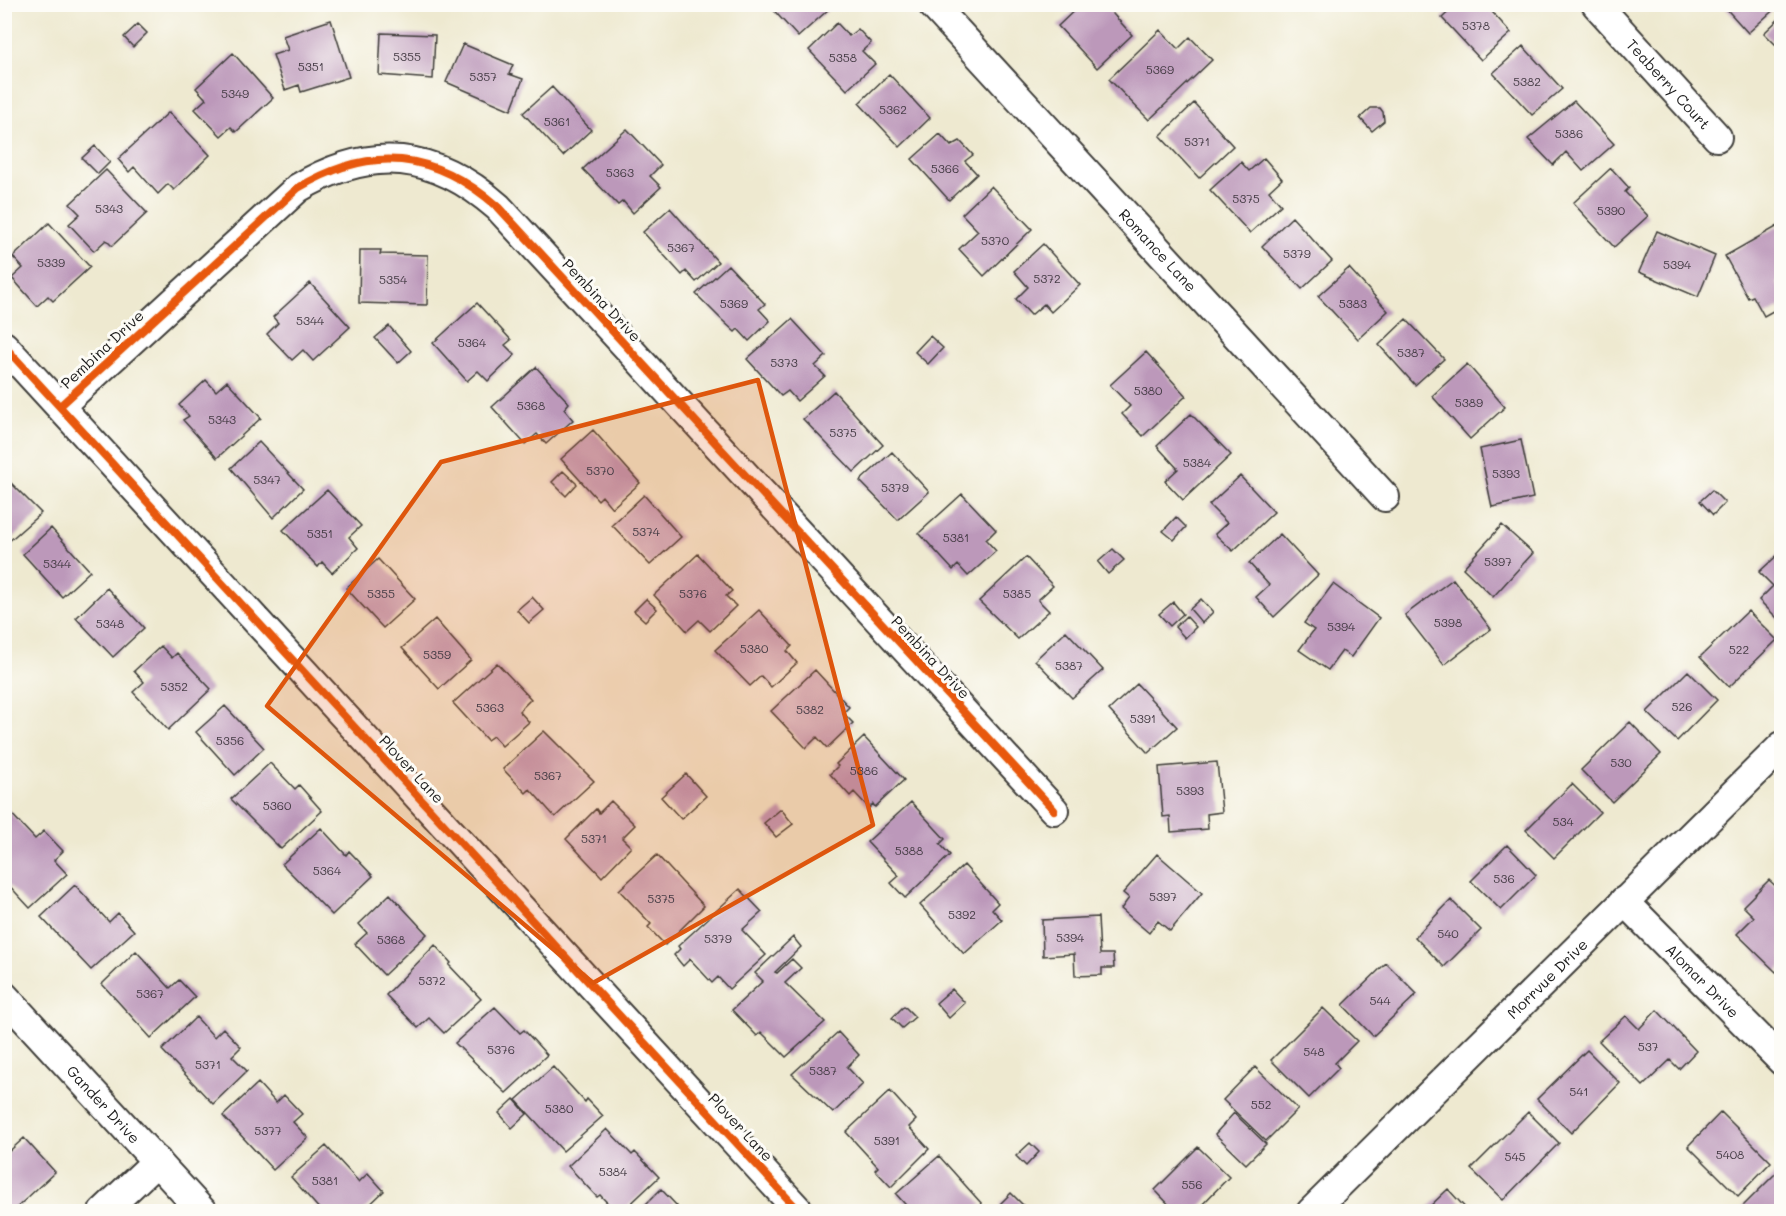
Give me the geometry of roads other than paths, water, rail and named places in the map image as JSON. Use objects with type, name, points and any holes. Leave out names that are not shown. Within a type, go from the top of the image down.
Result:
[{"type":"street","name":"Romance Lane","points":[[932,4],[1385,497]]},
{"type":"street","name":"Teaberry Court","points":[[1596,4],[1717,137]]},
{"type":"street","name":"Pembina Drive","points":[[60,406],[298,188],[325,172],[365,160],[386,158],[417,161],[447,171],[474,186],[498,207],[1054,810]]},
{"type":"street","name":"Plover Lane","points":[[4,346],[800,1212]]},
{"type":"street","name":"Morrvue Drive","points":[[1311,1212],[1782,746]]},
{"type":"street","name":"Alomar Drive","points":[[1624,901],[1782,1061]]},
{"type":"street","name":"Gander Drive","points":[[4,996],[203,1212]]},
{"type":"street","points":[[103,1212],[156,1161]]}]
